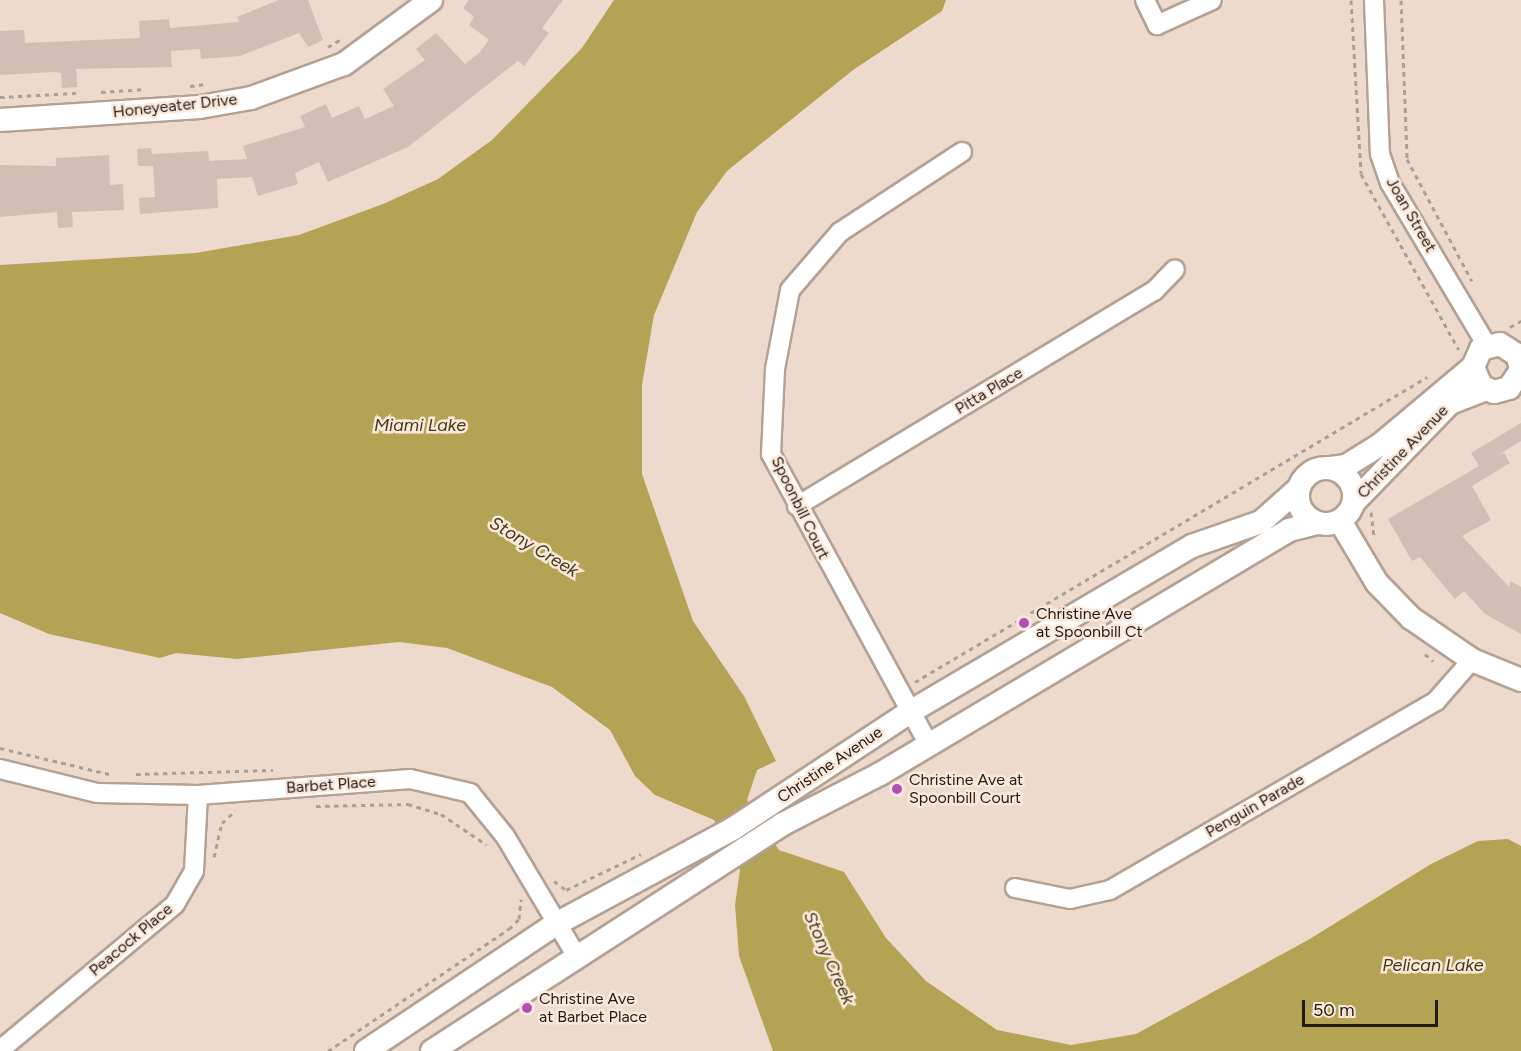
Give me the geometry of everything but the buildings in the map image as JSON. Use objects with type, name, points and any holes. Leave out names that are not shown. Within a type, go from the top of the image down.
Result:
[{"type":"street","name":"Honeyeater Drive","points":[[0,120],[200,107],[284,89],[368,50],[431,0]]},
{"type":"street","points":[[1145,0],[1157,25],[1212,0]]},
{"type":"street","name":"Joan Street","points":[[1374,0],[1380,154],[1390,183],[1487,346]]},
{"type":"street","name":"Spoonbill Court","points":[[929,745],[771,454],[775,369],[790,290],[840,232],[962,152]]},
{"type":"street","name":"Pitta Place","points":[[798,506],[1154,291],[1175,269]]},
{"type":"street","points":[[1500,344],[1520,362],[1509,388],[1486,389],[1466,363],[1487,346],[1500,344]]},
{"type":"street","name":"Christine Avenue","points":[[1331,468],[1347,466],[1380,445],[1466,363]]},
{"type":"street","name":"Christine Avenue","points":[[1354,502],[1450,403],[1486,389]]},
{"type":"street","points":[[1329,522],[1354,502],[1350,482],[1331,468],[1311,472],[1298,489],[1302,512],[1329,522],[1377,583],[1411,618],[1472,660],[1521,680]]},
{"type":"street","name":"Christine Avenue","points":[[366,1051],[556,924],[693,851],[771,804],[910,712],[1192,546],[1261,522],[1298,489]]},
{"type":"street","name":"Christine Avenue","points":[[432,1051],[576,955],[783,824],[929,745],[1289,530],[1329,522]]},
{"type":"street","name":"Penguin Parade","points":[[1015,888],[1070,899],[1110,890],[1436,701],[1472,660]]},
{"type":"street","name":"Barbet Place","points":[[0,769],[97,793],[198,795],[410,779],[470,793],[505,836],[576,955]]},
{"type":"street","name":"Peacock Place","points":[[0,1050],[175,904],[194,871],[198,795]]},
{"type":"path","points":[[1351,0],[1361,174],[1466,363]]},
{"type":"path","points":[[1401,0],[1407,159],[1478,293]]},
{"type":"path","points":[[324,49],[351,32]]},
{"type":"path","name":"Honeyeater Drive","points":[[178,87],[216,82]]},
{"type":"path","name":"Honeyeater Drive","points":[[0,97],[156,88]]},
{"type":"path","points":[[1502,325],[1521,321]]},
{"type":"path","points":[[913,683],[1431,375]]},
{"type":"path","points":[[1421,650],[1432,661]]},
{"type":"path","points":[[311,806],[400,803],[424,808],[476,834],[494,855]]},
{"type":"path","points":[[213,864],[224,818],[247,809]]},
{"type":"path","points":[[328,1051],[509,928],[522,910],[516,890]]},
{"type":"water","name":"Miami Lake","points":[[614,0],[946,0],[942,11],[853,70],[727,171],[697,212],[654,315],[642,385],[642,474],[693,621],[744,696],[776,761],[757,770],[747,800],[779,850],[844,872],[886,938],[926,981],[997,1030],[1071,1045],[1136,1034],[1308,940],[1431,864],[1478,841],[1508,839],[1521,846],[1521,1051],[773,1051],[739,956],[735,905],[740,870],[714,820],[655,795],[635,776],[610,730],[552,687],[447,648],[399,642],[237,659],[176,653],[160,658],[49,634],[0,613],[0,265],[196,253],[299,235],[383,204],[438,179],[492,140],[582,48]]},
{"type":"place","name":"Christine Ave at Spoonbill Ct","points":[[1024,623]]},
{"type":"place","name":"Christine Ave at Spoonbill Court","points":[[897,789]]},
{"type":"place","name":"Christine Ave at Barbet Place","points":[[527,1008]]},
{"type":"water label","name":"Stony Creek","points":[[534,547]]},
{"type":"water label","name":"Stony Creek","points":[[829,958]]},
{"type":"water label","name":"Pelican Lake","points":[[1433,965]]}]
